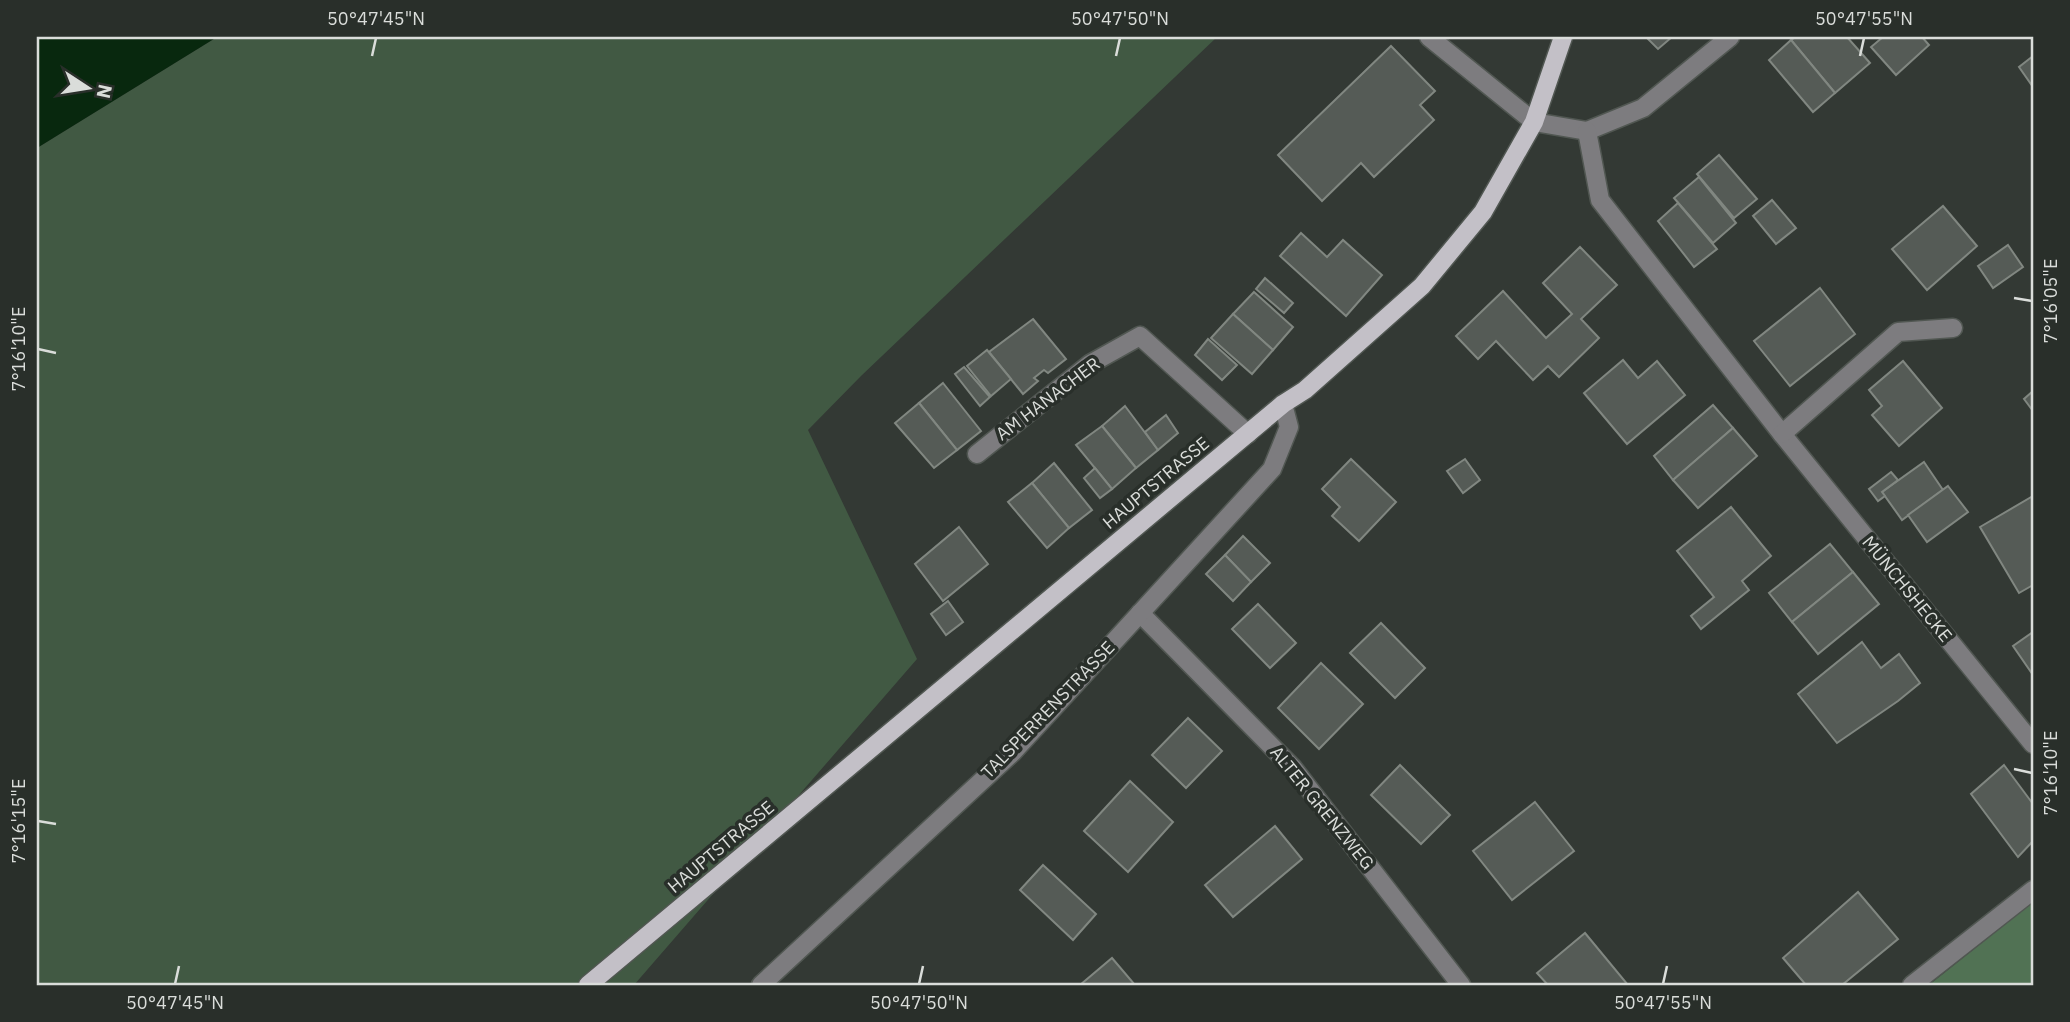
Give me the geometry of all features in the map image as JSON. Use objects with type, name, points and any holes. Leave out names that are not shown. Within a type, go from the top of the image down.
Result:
[{"type":"main road","name":"HAUPTSTRASSE","points":[[588,985],[1283,404],[1305,390],[1422,286],[1483,212],[1534,122],[1563,37]]},
{"type":"street","points":[[1429,37],[1534,122],[1587,131],[1643,108],[1730,37]]},
{"type":"street","name":"MÜNCHSHECKE","points":[[1587,131],[1600,200],[1782,434],[2033,744]]},
{"type":"street","points":[[1782,434],[1898,332],[1953,328]]},
{"type":"street","name":"AM HANACHER","points":[[977,454],[1090,364],[1140,336],[1248,434]]},
{"type":"street","name":"TALSPERRENSTRASSE","points":[[761,985],[1013,752],[1272,469],[1289,427],[1283,404]]},
{"type":"street","name":"ALTER GRENZWEG","points":[[1140,613],[1293,768],[1461,985]]},
{"type":"street","points":[[1912,985],[2033,890]]},
{"type":"shaded area","points":[[37,37],[217,37],[37,148]]},
{"type":"shaded area","points":[[217,37],[1217,37],[861,376],[808,430],[917,659],[634,985],[37,985],[37,148]]},
{"type":"shaded area","points":[[2033,902],[2033,985],[1929,985]]},
{"type":"building","points":[[1646,37],[1672,37],[1658,49]]},
{"type":"building","points":[[1796,37],[1847,37],[1870,63],[1835,93],[1791,40]]},
{"type":"building","points":[[1883,37],[1922,37],[1929,45],[1896,75],[1871,47]]},
{"type":"building","points":[[1791,40],[1835,93],[1813,112],[1769,60]]},
{"type":"building","points":[[1391,46],[1435,91],[1420,105],[1434,120],[1374,177],[1361,163],[1322,201],[1278,155]]},
{"type":"building","points":[[2033,56],[2033,87],[2019,67]]},
{"type":"building","points":[[1719,155],[1757,199],[1734,218],[1697,174]]},
{"type":"building","points":[[1699,177],[1736,223],[1713,243],[1674,198]]},
{"type":"building","points":[[1772,200],[1796,228],[1776,244],[1753,216]]},
{"type":"building","points":[[1678,203],[1717,249],[1694,267],[1658,221]]},
{"type":"building","points":[[1943,206],[1977,246],[1927,290],[1892,249]]},
{"type":"building","points":[[1301,233],[1327,257],[1343,240],[1382,275],[1346,316],[1280,256]]},
{"type":"building","points":[[2008,245],[2023,267],[1993,288],[1978,266]]},
{"type":"building","points":[[1580,247],[1617,285],[1581,319],[1599,338],[1559,377],[1548,366],[1533,380],[1496,341],[1478,359],[1456,336],[1503,291],[1546,338],[1572,314],[1543,283]]},
{"type":"building","points":[[1265,278],[1293,303],[1284,313],[1256,289]]},
{"type":"building","points":[[1820,288],[1855,334],[1790,386],[1754,341]]},
{"type":"building","points":[[1254,292],[1293,327],[1273,350],[1233,314]]},
{"type":"building","points":[[1233,314],[1273,350],[1252,374],[1211,338]]},
{"type":"building","points":[[1033,319],[1066,359],[1048,373],[1044,370],[1034,378],[1038,381],[1023,394],[989,352]]},
{"type":"building","points":[[1208,339],[1237,365],[1222,380],[1195,355]]},
{"type":"building","points":[[987,350],[1011,379],[991,396],[967,366]]},
{"type":"building","points":[[1623,360],[1638,378],[1657,361],[1685,395],[1627,444],[1584,393]]},
{"type":"building","points":[[1903,361],[1942,408],[1899,446],[1872,415],[1882,406],[1869,390]]},
{"type":"building","points":[[964,367],[990,397],[980,406],[955,374]]},
{"type":"building","points":[[943,383],[981,431],[957,450],[919,403]]},
{"type":"building","points":[[2033,391],[2033,411],[2024,399]]},
{"type":"building","points":[[919,403],[957,450],[934,468],[895,423]]},
{"type":"building","points":[[1713,405],[1733,428],[1673,480],[1654,456]]},
{"type":"building","points":[[1125,406],[1158,450],[1136,468],[1102,426]]},
{"type":"building","points":[[1166,415],[1178,433],[1158,450],[1145,432]]},
{"type":"building","points":[[1102,426],[1136,468],[1112,489],[1076,445]]},
{"type":"building","points":[[1733,428],[1757,456],[1698,508],[1673,480]]},
{"type":"building","points":[[1351,459],[1396,502],[1359,541],[1332,516],[1340,507],[1322,489]]},
{"type":"building","points":[[1465,459],[1480,480],[1463,493],[1447,471]]},
{"type":"building","points":[[1924,462],[1943,490],[1902,520],[1882,492]]},
{"type":"building","points":[[1054,463],[1092,510],[1069,528],[1032,483]]},
{"type":"building","points":[[1095,468],[1112,489],[1100,498],[1084,478]]},
{"type":"building","points":[[1891,472],[1898,480],[1882,492],[1885,496],[1878,501],[1869,489]]},
{"type":"building","points":[[1032,483],[1069,528],[1047,548],[1008,502]]},
{"type":"building","points":[[1948,486],[1968,512],[1927,542],[1908,515]]},
{"type":"building","points":[[2033,496],[2033,585],[2019,593],[1980,527]]},
{"type":"building","points":[[1731,507],[1771,556],[1742,581],[1749,590],[1701,629],[1691,616],[1714,597],[1677,551]]},
{"type":"building","points":[[959,527],[988,564],[943,601],[915,564]]},
{"type":"building","points":[[1243,536],[1270,563],[1251,582],[1225,555]]},
{"type":"building","points":[[1830,544],[1853,572],[1792,622],[1769,593]]},
{"type":"building","points":[[1225,555],[1251,582],[1233,601],[1206,574]]},
{"type":"building","points":[[1853,572],[1879,604],[1818,654],[1792,622]]},
{"type":"building","points":[[948,601],[963,622],[946,635],[931,614]]},
{"type":"building","points":[[1258,604],[1296,643],[1270,668],[1232,629]]},
{"type":"building","points":[[1381,623],[1425,668],[1395,698],[1350,653]]},
{"type":"building","points":[[2033,632],[2033,675],[2013,646]]},
{"type":"building","points":[[1862,642],[1881,668],[1899,654],[1920,683],[1837,743],[1798,694]]},
{"type":"building","points":[[1321,663],[1363,704],[1319,749],[1278,708]]},
{"type":"building","points":[[1188,718],[1222,751],[1186,788],[1152,755]]},
{"type":"building","points":[[1400,765],[1450,815],[1421,844],[1371,795]]},
{"type":"building","points":[[2004,765],[2033,804],[2033,841],[2018,857],[1971,794]]},
{"type":"building","points":[[1130,781],[1173,822],[1128,872],[1084,831]]},
{"type":"building","points":[[1535,802],[1574,851],[1512,900],[1473,851]]},
{"type":"building","points":[[1275,826],[1302,859],[1233,917],[1205,885]]},
{"type":"building","points":[[1043,865],[1096,914],[1073,940],[1020,890]]},
{"type":"building","points":[[1858,892],[1898,939],[1842,985],[1806,985],[1783,958]]},
{"type":"building","points":[[1585,933],[1628,985],[1548,985],[1537,973]]},
{"type":"building","points":[[1112,958],[1135,985],[1080,985]]}]
